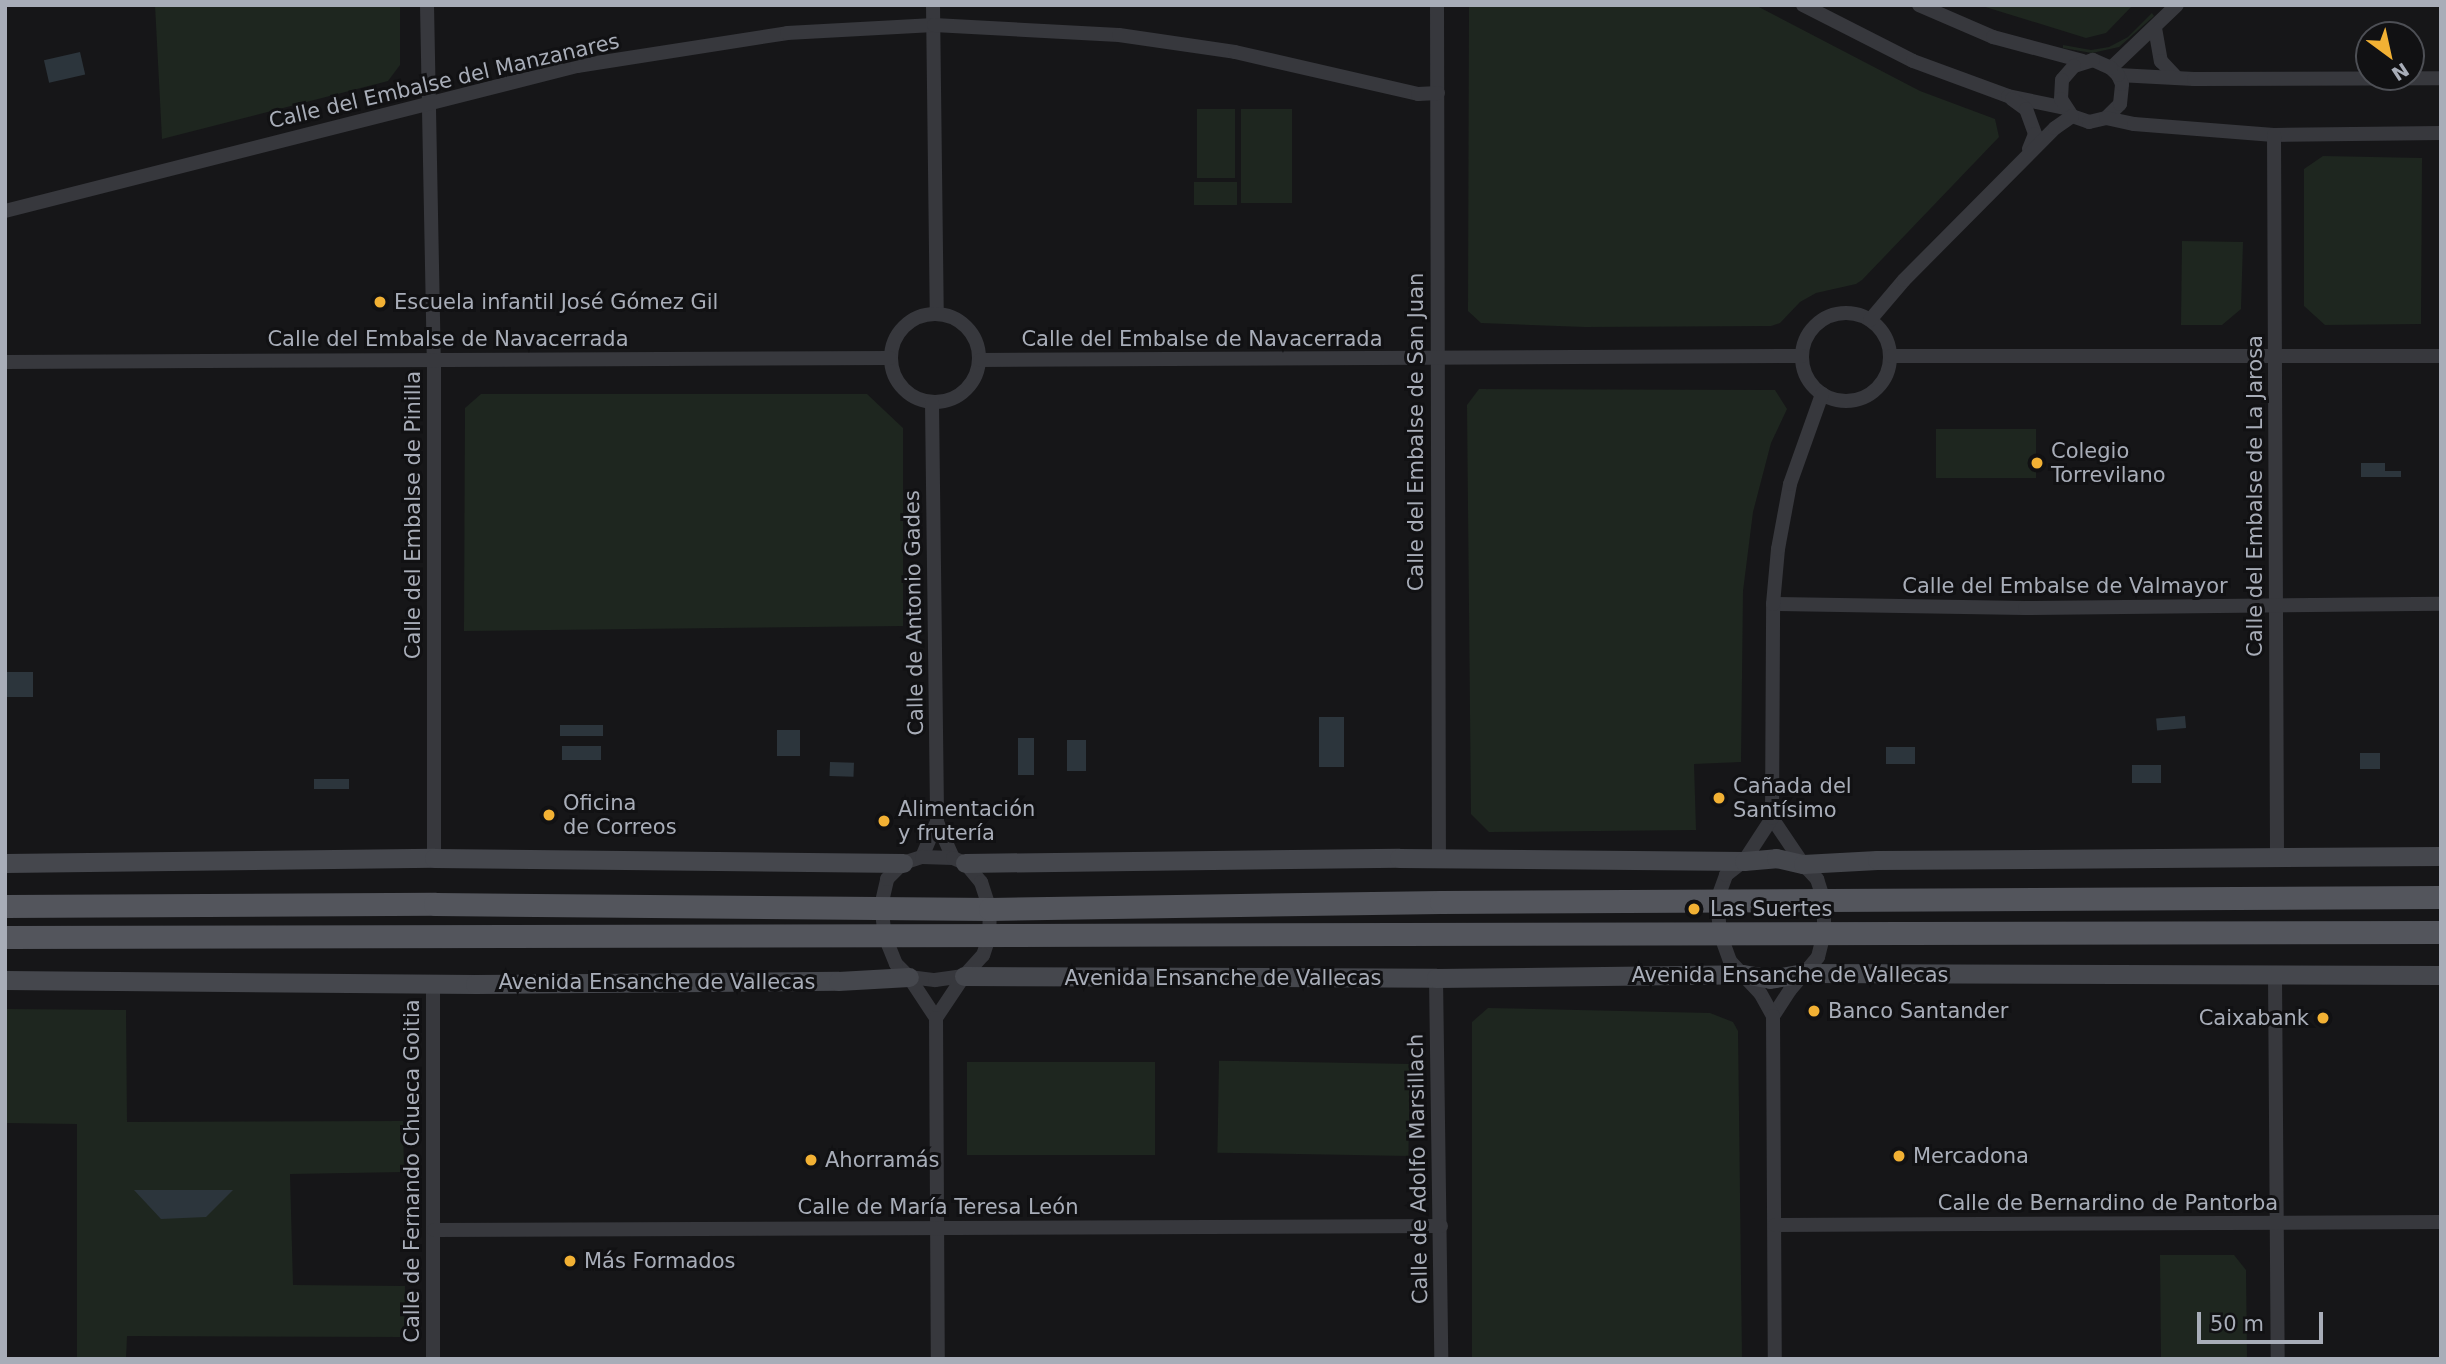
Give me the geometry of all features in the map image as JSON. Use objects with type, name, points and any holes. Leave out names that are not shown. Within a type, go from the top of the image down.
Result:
[{"type":"main road","points":[[5,906],[881,906],[990,909],[1717,900],[2441,897]]},
{"type":"main road","name":"Avenida Ensanche de Vallecas","points":[[5,937],[2441,932]]},
{"type":"street","name":"Calle del Embalse de Pinilla","points":[[427,5],[434,361],[434,858]]},
{"type":"street","points":[[933,5],[937,314]]},
{"type":"street","name":"Calle del Embalse de San Juan","points":[[1437,5],[1439,858]]},
{"type":"street","points":[[1803,5],[1913,61],[2008,96],[2069,112],[2089,122],[2106,118],[2134,124],[2274,135],[2441,134]]},
{"type":"street","points":[[1919,5],[1993,37],[2083,61]]},
{"type":"street","points":[[2114,71],[2177,5]]},
{"type":"street","name":"Calle del Embalse del Manzanares","points":[[5,211],[577,66],[787,33],[933,25],[1119,35],[1235,52],[1418,94],[1438,93]]},
{"type":"street","points":[[2155,28],[2161,61],[2176,77]]},
{"type":"street","points":[[2069,112],[2061,99],[2062,80],[2074,65],[2093,60],[2114,71],[2176,77],[2441,78]]},
{"type":"street","points":[[2106,118],[2120,104],[2122,84],[2114,71]]},
{"type":"street","points":[[2008,96],[2026,109],[2035,134],[2027,156]]},
{"type":"street","points":[[1870,320],[1904,279],[2069,112]]},
{"type":"street","name":"Calle del Embalse de La Jarosa","points":[[2274,135],[2277,857]]},
{"type":"street","points":[[1844,313],[1870,320],[1881,329],[1891,356],[1883,382],[1862,398],[1834,400],[1822,394],[1808,377],[1802,356],[1805,343],[1820,322],[1844,313]]},
{"type":"street","points":[[937,314],[955,319],[967,329],[976,342],[980,360],[967,389],[947,401],[932,403],[910,396],[895,379],[890,358],[898,334],[909,323],[921,316],[937,314]]},
{"type":"street","name":"Calle del Embalse de Navacerrada","points":[[980,360],[1436,360],[1802,356]]},
{"type":"street","points":[[1891,356],[2441,356]]},
{"type":"street","name":"Calle del Embalse de Navacerrada","points":[[5,362],[890,358]]},
{"type":"street","points":[[1775,1359],[1773,1016],[1760,993],[1730,961],[1720,933],[1717,900],[1726,876],[1744,861],[1762,839],[1772,818],[1773,604],[1778,549],[1790,484],[1822,394]]},
{"type":"street","name":"Calle de Antonio Gades","points":[[932,403],[937,822],[959,861],[981,882],[990,909],[989,937],[983,955],[964,976],[936,1018],[909,977],[896,964],[885,937],[881,906],[887,879],[912,860],[937,822]]},
{"type":"street","name":"Calle del Embalse de Valmayor","points":[[1773,604],[2025,608],[2441,604]]},
{"type":"street","points":[[1772,818],[1802,864],[1817,879],[1824,900],[1824,933],[1818,957],[1773,1016]]},
{"type":"street","points":[[5,863],[434,858],[959,861],[1439,858],[1744,861],[1776,858],[1802,864],[1877,860],[2441,856]]},
{"type":"street","name":"Avenida Ensanche de Vallecas","points":[[5,980],[838,981],[909,977],[936,980],[964,976],[1437,978],[1743,974],[1770,979],[1804,973],[2441,975]]},
{"type":"street","points":[[2275,975],[2278,1359]]},
{"type":"street","name":"Calle de Adolfo Marsillach","points":[[1437,978],[1441,1359]]},
{"type":"street","name":"Calle de Fernando Chueca Goitia","points":[[433,982],[433,1359]]},
{"type":"street","points":[[936,1018],[938,1359]]},
{"type":"street","name":"Calle de Bernardino de Pantorba","points":[[1775,1225],[2441,1222]]},
{"type":"street","name":"Calle de María Teresa León","points":[[435,1230],[1441,1226]]},
{"type":"shaded area","points":[[155,5],[400,5],[400,65],[388,81],[162,139]]},
{"type":"shaded area","points":[[1469,5],[1755,5],[1920,91],[1995,119],[1999,137],[1862,280],[1856,284],[1816,293],[1800,302],[1780,323],[1771,326],[1585,327],[1481,323],[1468,311]]},
{"type":"shaded area","points":[[1979,5],[2133,5],[2106,33],[2086,38]]},
{"type":"shaded area","points":[[2152,13],[2154,16],[2119,47],[2092,53],[2063,48],[2063,45],[2091,50],[2109,47],[2128,37]]},
{"type":"shaded area","points":[[80,52],[85,74],[49,83],[44,60]]},
{"type":"shaded area","points":[[1197,109],[1235,109],[1235,178],[1197,178]]},
{"type":"shaded area","points":[[1241,109],[1292,109],[1292,203],[1241,203]]},
{"type":"shaded area","points":[[2323,156],[2422,158],[2421,324],[2325,325],[2304,306],[2304,169]]},
{"type":"shaded area","points":[[1194,182],[1237,182],[1237,205],[1194,205]]},
{"type":"shaded area","points":[[2182,241],[2243,242],[2241,309],[2222,325],[2181,325]]},
{"type":"shaded area","points":[[1479,389],[1775,390],[1787,409],[1771,443],[1753,512],[1743,591],[1741,762],[1694,764],[1696,830],[1489,832],[1471,814],[1467,405]]},
{"type":"shaded area","points":[[481,394],[867,394],[903,428],[903,626],[464,631],[465,408]]},
{"type":"shaded area","points":[[1936,429],[2036,429],[2036,478],[1936,478]]},
{"type":"shaded area","points":[[2361,463],[2385,463],[2385,471],[2401,471],[2401,477],[2361,477]]},
{"type":"shaded area","points":[[5,672],[33,672],[33,697],[5,697]]},
{"type":"shaded area","points":[[2185,716],[2186,728],[2157,730],[2156,719]]},
{"type":"shaded area","points":[[1319,717],[1344,717],[1344,767],[1319,767]]},
{"type":"shaded area","points":[[560,725],[603,725],[603,736],[560,736]]},
{"type":"shaded area","points":[[777,730],[800,730],[800,756],[777,756]]},
{"type":"shaded area","points":[[1018,738],[1034,738],[1034,775],[1018,775]]},
{"type":"shaded area","points":[[1067,740],[1086,740],[1086,771],[1067,771]]},
{"type":"shaded area","points":[[562,746],[601,746],[601,760],[562,760]]},
{"type":"shaded area","points":[[1886,747],[1915,747],[1915,764],[1886,764]]},
{"type":"shaded area","points":[[2360,753],[2380,753],[2380,769],[2360,769]]},
{"type":"shaded area","points":[[830,762],[854,763],[853,777],[830,776]]},
{"type":"shaded area","points":[[2132,765],[2161,765],[2161,783],[2132,783]]},
{"type":"shaded area","points":[[314,779],[349,779],[349,789],[314,789]]},
{"type":"shaded area","points":[[1488,1008],[1710,1013],[1733,1022],[1738,1031],[1742,1359],[1472,1359],[1472,1022]]},
{"type":"shaded area","points":[[5,1009],[126,1010],[127,1122],[403,1121],[404,1172],[290,1174],[293,1285],[405,1286],[404,1337],[127,1336],[126,1359],[77,1359],[77,1124],[5,1123]]},
{"type":"shaded area","points":[[1219,1061],[1410,1064],[1408,1156],[1217,1153]]},
{"type":"shaded area","points":[[967,1062],[1155,1062],[1155,1155],[967,1155]]},
{"type":"shaded area","points":[[134,1190],[233,1190],[206,1217],[161,1219]]},
{"type":"shaded area","points":[[2160,1255],[2234,1255],[2246,1270],[2247,1359],[2161,1359]]},
{"type":"place","name":"Escuela infantil José Gómez Gil","points":[[380,302]]},
{"type":"place","name":"Colegio Torrevilano","points":[[2037,463]]},
{"type":"place","name":"Cañada del Santísimo","points":[[1719,798]]},
{"type":"place","name":"Oficina de Correos","points":[[549,815]]},
{"type":"place","name":"Alimentación y frutería","points":[[884,821]]},
{"type":"place","name":"Las Suertes","points":[[1694,909]]},
{"type":"place","name":"Banco Santander","points":[[1814,1011]]},
{"type":"place","name":"Caixabank","points":[[2323,1018]]},
{"type":"place","name":"Mercadona","points":[[1899,1156]]},
{"type":"place","name":"Ahorramás","points":[[811,1160]]},
{"type":"place","name":"Más Formados","points":[[570,1261]]}]
